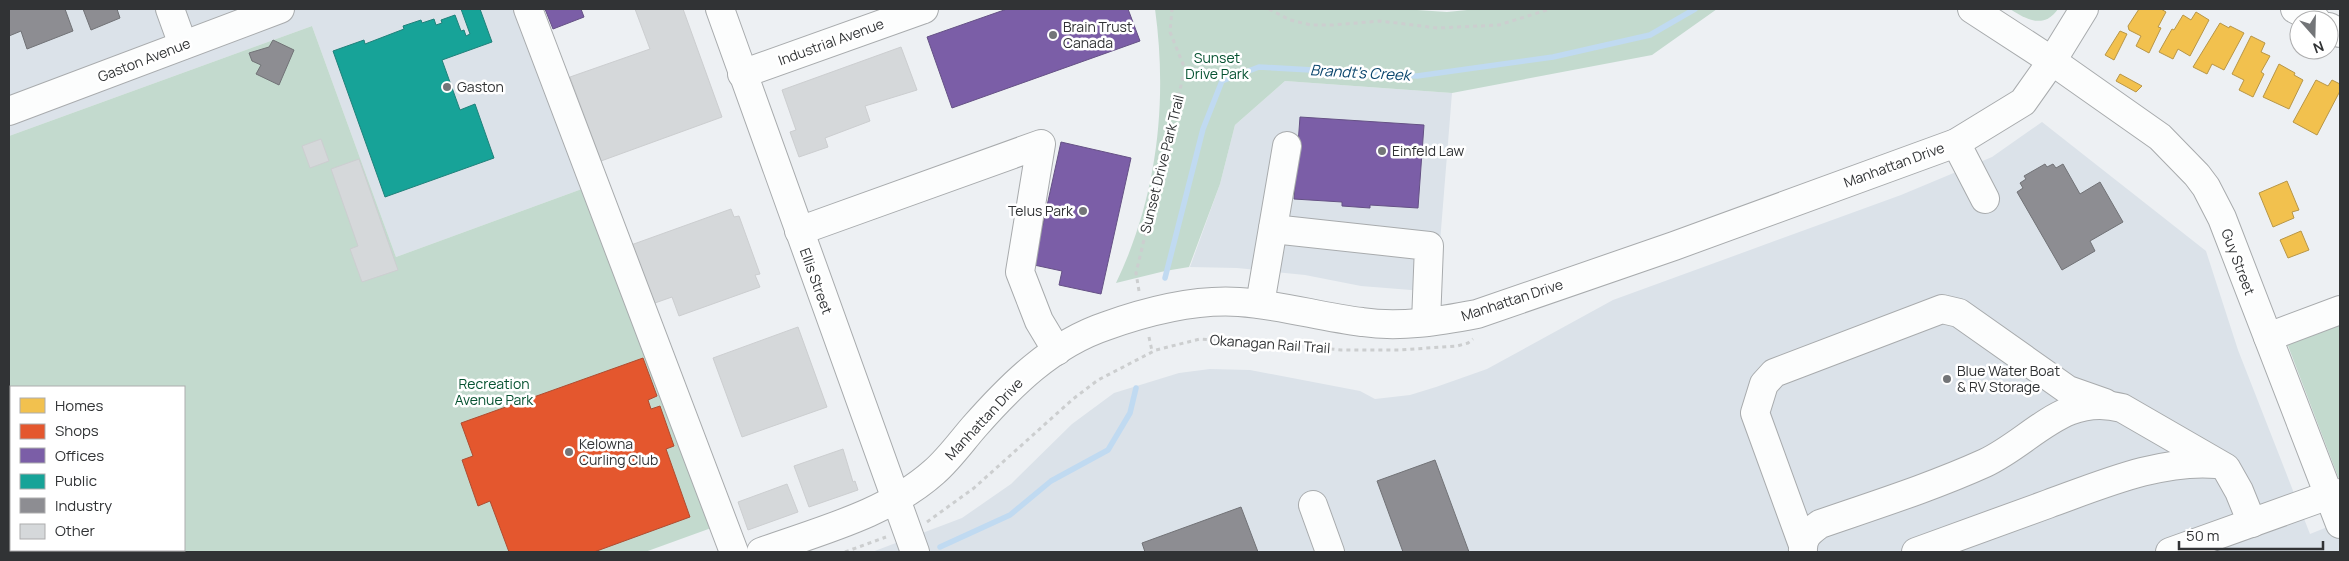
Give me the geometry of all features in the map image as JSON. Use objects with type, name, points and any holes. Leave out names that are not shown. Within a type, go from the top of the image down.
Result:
[{"type":"street","points":[[170,9],[183,45]]},
{"type":"street","name":"Gaston Avenue","points":[[9,111],[280,9]]},
{"type":"street","points":[[528,9],[734,552]]},
{"type":"street","name":"Ellis Street","points":[[720,9],[914,552]]},
{"type":"street","name":"Guy Street","points":[[1972,9],[2052,61],[2160,137],[2197,174],[2222,218],[2268,336],[2335,494],[2340,524]]},
{"type":"street","name":"Manhattan Drive","points":[[761,552],[866,514],[894,499],[934,472],[1002,395],[1036,365],[1057,351],[1104,326],[1144,314],[1196,304],[1238,302],[1260,304],[1364,323],[1426,322],[1477,314],[1956,143],[2023,102],[2052,61],[2084,9]]},
{"type":"street","name":"Industrial Avenue","points":[[742,74],[922,10]]},
{"type":"street","points":[[1956,143],[1985,199]]},
{"type":"street","points":[[799,231],[1041,144],[1020,272],[1039,321],[1057,351]]},
{"type":"street","points":[[1260,304],[1287,146]]},
{"type":"street","points":[[1273,229],[1429,246],[1426,322]]},
{"type":"street","points":[[1803,548],[1755,414],[1764,384],[1774,373],[1942,309],[1959,313],[2068,390],[2122,408],[2226,468],[2239,491],[2252,522]]},
{"type":"street","points":[[2268,336],[2340,310]]},
{"type":"street","points":[[1803,548],[1807,533],[1820,524],[1919,489],[1987,462],[2054,417],[2105,403]]},
{"type":"street","points":[[1916,552],[2105,483],[2173,465],[2194,462],[2221,465]]},
{"type":"street","points":[[2170,552],[2335,494]]},
{"type":"street","points":[[1313,505],[1330,552]]},
{"type":"path","name":"Sunset Drive Park Trail","points":[[1139,292],[1136,273],[1185,68],[1170,32],[1172,9]]},
{"type":"path","points":[[1269,9],[1290,20],[1311,25],[1334,26],[1380,21],[1438,28],[1499,25],[1550,9]]},
{"type":"path","name":"Okanagan Rail Trail","points":[[929,521],[974,488],[1073,398],[1098,380],[1156,350],[1200,339],[1340,350],[1399,350],[1457,346],[1468,343],[1480,334]]},
{"type":"path","points":[[845,552],[880,539]]},
{"type":"shaded area","points":[[9,9],[529,9],[590,186],[396,257],[312,26],[9,136]]},
{"type":"shaded area","points":[[1285,81],[1452,93],[1436,292],[1361,286],[1305,275],[1237,268],[1190,267],[1220,184],[1235,125]]},
{"type":"shaded area","points":[[2042,122],[2206,251],[2238,350],[2310,534],[2340,522],[2340,552],[872,552],[962,518],[1011,484],[1072,424],[1114,393],[1179,373],[1210,369],[1250,370],[1360,391],[1375,399],[1410,395],[1487,369],[1613,300],[1901,195],[1992,157]]},
{"type":"green space","name":"Sunset Drive Park","points":[[1155,9],[1402,9],[1447,12],[1477,9],[1717,9],[1652,55],[1452,93],[1285,81],[1235,125],[1220,184],[1189,267],[1116,283],[1130,251],[1141,217],[1156,149],[1160,79]]},
{"type":"green space","points":[[2010,9],[2058,9],[2047,19],[2035,21]]},
{"type":"green space","name":"Recreation Avenue Park","points":[[312,26],[396,257],[590,186],[714,527],[645,552],[9,552],[9,136]]},
{"type":"green space","points":[[2340,317],[2340,482],[2285,338]]},
{"type":"building: Homes","points":[[2139,9],[2161,9],[2166,12],[2158,27],[2161,28],[2149,53],[2136,46],[2141,36],[2129,30],[2128,26]]},
{"type":"building: Homes","points":[[2196,12],[2209,20],[2190,56],[2178,49],[2173,59],[2159,52],[2172,29],[2174,30],[2183,15],[2191,20]]},
{"type":"building: Homes","points":[[2220,23],[2244,33],[2224,70],[2212,64],[2207,74],[2193,67]]},
{"type":"building: Homes","points":[[2120,31],[2127,34],[2114,60],[2105,55]]},
{"type":"building: Homes","points":[[2251,36],[2265,43],[2261,52],[2270,56],[2261,72],[2264,74],[2253,97],[2239,90],[2244,80],[2232,74]]},
{"type":"building: Homes","points":[[2279,64],[2303,80],[2289,109],[2263,97]]},
{"type":"building: Homes","points":[[2120,74],[2142,86],[2136,92],[2116,81]]},
{"type":"building: Homes","points":[[2316,80],[2328,86],[2332,80],[2340,84],[2340,91],[2317,135],[2293,122]]},
{"type":"building: Homes","points":[[2287,181],[2299,210],[2292,212],[2294,218],[2273,227],[2259,193]]},
{"type":"building: Homes","points":[[2301,231],[2309,250],[2288,258],[2280,240]]},
{"type":"building: Shops","name":"Kelowna Curling Club","points":[[643,358],[657,396],[648,400],[651,409],[660,406],[674,446],[666,449],[690,517],[594,552],[509,552],[490,501],[478,506],[462,460],[473,456],[461,423]]},
{"type":"building: Offices","points":[[545,9],[581,9],[584,17],[553,29]]},
{"type":"building: Offices","points":[[1007,9],[1128,9],[1140,41],[952,108],[927,37]]},
{"type":"building: Offices","points":[[1300,117],[1424,125],[1418,208],[1370,205],[1370,208],[1342,206],[1342,202],[1294,199]]},
{"type":"building: Offices","name":"Telus Park","points":[[1061,142],[1131,158],[1101,294],[1059,285],[1062,271],[1034,265]]},
{"type":"building: Public","points":[[461,9],[480,9],[492,42],[442,60],[460,110],[475,104],[494,158],[385,197],[333,51],[364,40],[365,44],[404,29],[403,26],[421,20],[422,23],[434,19],[436,25],[442,23],[441,20],[455,15],[461,31],[464,30],[466,36],[470,34]]},
{"type":"building: Industry","points":[[9,9],[65,9],[73,31],[27,49],[21,31],[9,36]]},
{"type":"building: Industry","points":[[83,9],[117,9],[120,18],[91,30]]},
{"type":"building: Industry","points":[[273,40],[294,50],[279,85],[256,74],[261,65],[252,61],[249,53],[269,47]]},
{"type":"building: Industry","points":[[2045,164],[2047,167],[2053,164],[2056,168],[2063,164],[2080,194],[2100,182],[2123,222],[2090,241],[2095,251],[2062,270],[2017,192],[2023,188],[2020,183],[2026,179],[2024,176]]},
{"type":"building: Industry","points":[[1435,460],[1469,552],[1403,552],[1377,481]]},
{"type":"building: Industry","points":[[1241,507],[1258,552],[1145,552],[1142,543]]},
{"type":"building: Other","points":[[635,9],[683,9],[722,117],[601,161],[570,77],[650,49]]},
{"type":"building: Other","points":[[901,47],[917,90],[865,106],[870,121],[825,138],[828,147],[799,157],[790,132],[796,130],[782,90]]},
{"type":"building: Other","points":[[321,139],[329,161],[310,168],[302,146]]},
{"type":"building: Other","points":[[359,159],[398,270],[362,282],[350,249],[358,246],[331,169]]},
{"type":"building: Other","points":[[731,209],[734,217],[739,216],[760,274],[755,275],[760,287],[679,316],[672,297],[652,304],[631,245]]},
{"type":"building: Other","points":[[798,327],[827,407],[742,437],[713,358]]},
{"type":"building: Other","points":[[843,449],[853,482],[855,481],[858,490],[809,507],[794,466]]},
{"type":"building: Other","points":[[787,484],[798,512],[748,530],[738,502]]},
{"type":"waterway","name":"Brandt's Creek","points":[[1165,278],[1203,129],[1222,81],[1259,67],[1417,76],[1553,57],[1650,35],[1695,9]]},
{"type":"waterway","name":"Brandt's Creek","points":[[940,547],[1010,515],[1051,481],[1108,450],[1130,413],[1136,388]]},
{"type":"place","name":"Brain Trust Canada","points":[[1053,35]]},
{"type":"place","name":"Gaston","points":[[447,87]]},
{"type":"place","name":"Einfeld Law","points":[[1382,151]]},
{"type":"place","name":"Telus Park","points":[[1083,211]]},
{"type":"place","name":"Blue Water Boat & RV Storage","points":[[1947,379]]},
{"type":"place","name":"Kelowna Curling Club","points":[[569,452]]}]
